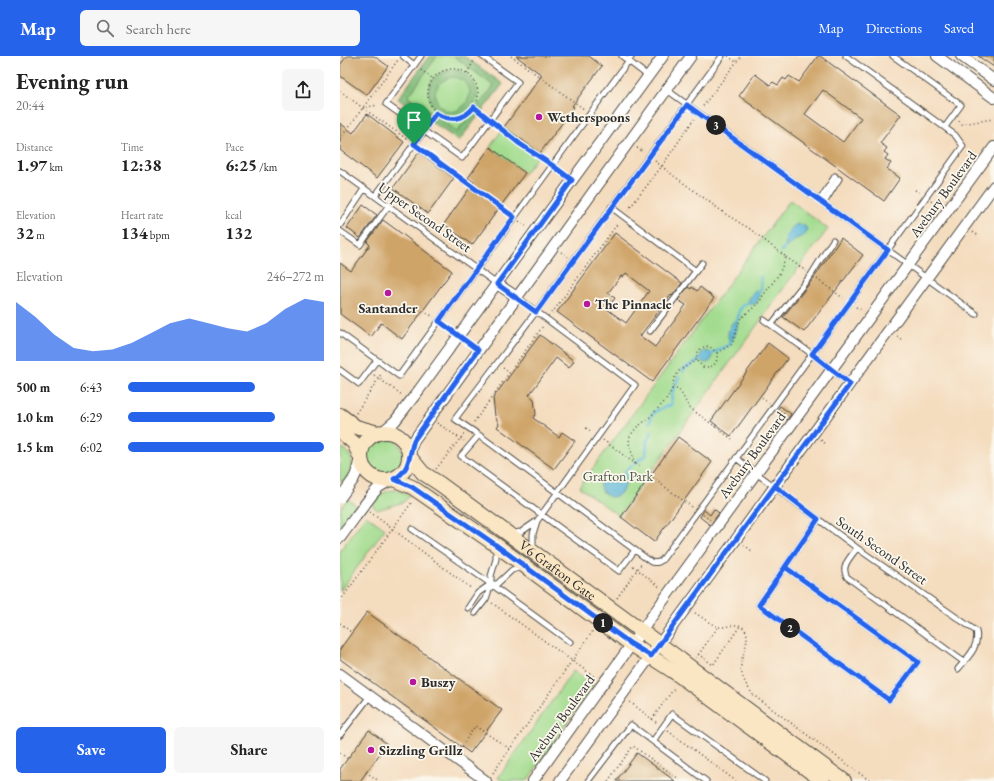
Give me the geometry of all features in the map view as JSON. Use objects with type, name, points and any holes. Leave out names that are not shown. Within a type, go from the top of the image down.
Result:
[{"type":"street","points":[[340,498],[356,474],[363,446],[366,441],[380,433],[395,421],[402,412],[663,56]]},
{"type":"street","points":[[409,455],[414,440],[691,56]]},
{"type":"street","points":[[937,56],[994,98]]},
{"type":"street","points":[[961,56],[994,80]]},
{"type":"street","name":"Avebury Boulevard","points":[[533,781],[641,630],[994,147]]},
{"type":"street","points":[[560,781],[615,704],[687,611],[697,593],[994,186]]},
{"type":"street","points":[[497,284],[517,297]]},
{"type":"street","points":[[340,415],[356,427],[380,433],[388,432],[400,437],[408,448],[409,455],[409,461],[405,470],[392,480],[379,487],[340,538]]},
{"type":"street","points":[[340,431],[354,444],[362,466],[367,473],[382,481],[392,480]]},
{"type":"street","name":"V6 Grafton Gate","points":[[409,455],[423,473],[660,644],[677,666]]},
{"type":"street","name":"V6 Grafton Gate","points":[[392,480],[412,487],[496,545],[631,644],[651,656],[677,666],[844,781]]},
{"type":"street","points":[[340,674],[455,757],[490,777]]},
{"type":"street","name":"V6 Grafton Gate","points":[[694,678],[823,781]]},
{"type":"lane","points":[[402,56],[414,65]]},
{"type":"lane","points":[[421,56],[386,104],[462,158],[518,82],[482,56]]},
{"type":"lane","points":[[622,56],[648,76]]},
{"type":"lane","points":[[340,333],[399,376],[632,56]]},
{"type":"lane","points":[[722,56],[536,312],[455,419],[470,428],[654,563],[662,560],[963,146],[955,135],[846,56]]},
{"type":"lane","points":[[893,56],[960,105],[945,128]]},
{"type":"lane","points":[[667,90],[976,314]]},
{"type":"lane","points":[[376,196],[424,131]]},
{"type":"lane","name":"Upper Second Street","points":[[340,171],[497,284]]},
{"type":"lane","points":[[822,202],[837,177]]},
{"type":"lane","points":[[340,225],[364,189]]},
{"type":"lane","points":[[340,231],[360,245],[389,206]]},
{"type":"lane","points":[[611,207],[696,271]]},
{"type":"lane","points":[[771,325],[810,275],[833,240]]},
{"type":"lane","points":[[650,331],[702,263]]},
{"type":"lane","points":[[507,534],[521,532],[537,521],[635,385],[547,321],[517,297]]},
{"type":"lane","points":[[764,320],[812,354],[850,384]]},
{"type":"lane","points":[[340,370],[359,384],[377,360]]},
{"type":"lane","points":[[479,435],[461,456],[619,571],[635,550]]},
{"type":"lane","name":"South Second Street","points":[[736,458],[857,548],[976,631],[978,638],[976,646],[964,662]]},
{"type":"lane","points":[[785,567],[918,662],[889,700],[759,605],[785,567],[818,519]]},
{"type":"lane","points":[[533,552],[533,534],[537,521]]},
{"type":"lane","points":[[412,529],[491,584],[570,642]]},
{"type":"lane","points":[[474,613],[486,599],[491,584],[491,576],[496,559],[496,545]]},
{"type":"lane","points":[[857,548],[844,567],[844,572],[847,577],[964,662],[958,670]]},
{"type":"lane","points":[[468,608],[478,593],[491,584],[497,584],[512,570],[525,566]]},
{"type":"lane","points":[[340,735],[370,696]]},
{"type":"lane","points":[[653,741],[672,714],[765,781]]},
{"type":"lane","points":[[588,781],[631,725],[706,781]]},
{"type":"path","points":[[340,61],[343,56]]},
{"type":"path","points":[[340,139],[402,56]]},
{"type":"path","points":[[466,73],[478,56]]},
{"type":"path","points":[[728,56],[736,62]]},
{"type":"path","points":[[435,470],[470,428],[583,269],[662,166],[741,56]]},
{"type":"path","points":[[414,65],[433,78]]},
{"type":"path","points":[[445,70],[460,70],[466,73],[472,78],[478,92],[474,107],[470,113],[456,119],[442,117],[431,107],[428,100],[427,92],[429,85],[438,73],[445,70]]},
{"type":"path","points":[[340,91],[514,217]]},
{"type":"path","points":[[363,108],[386,104]]},
{"type":"path","points":[[474,107],[520,144],[572,180]]},
{"type":"path","points":[[424,131],[436,113]]},
{"type":"path","points":[[962,124],[994,119]]},
{"type":"path","points":[[520,144],[523,140]]},
{"type":"path","points":[[662,166],[727,215],[750,229],[810,275],[835,292]]},
{"type":"path","points":[[717,353],[732,344],[740,319],[744,314],[760,302],[762,296],[779,274],[786,257]]},
{"type":"path","points":[[427,313],[459,335]]},
{"type":"path","points":[[635,464],[629,443],[630,436],[637,427],[667,399],[672,389],[674,379],[679,371],[696,360],[698,351],[701,348],[709,346],[717,353],[718,360],[716,364],[711,367],[703,367],[696,360]]},
{"type":"path","points":[[497,363],[509,372]]},
{"type":"path","points":[[356,413],[387,367]]},
{"type":"path","points":[[369,371],[405,398]]},
{"type":"path","points":[[672,389],[678,389],[690,408],[732,439]]},
{"type":"path","points":[[435,421],[470,446]]},
{"type":"path","points":[[586,428],[641,468]]},
{"type":"path","points":[[340,601],[415,498]]},
{"type":"path","points":[[369,511],[478,593]]},
{"type":"path","points":[[616,600],[646,557]]},
{"type":"path","points":[[626,561],[661,588]]},
{"type":"path","points":[[486,599],[598,679]]},
{"type":"path","points":[[687,611],[718,627],[740,626],[746,633],[746,647],[741,664],[744,682],[753,695],[870,781]]},
{"type":"path","points":[[340,623],[352,633]]},
{"type":"path","points":[[698,654],[713,665],[740,626]]},
{"type":"path","points":[[490,777],[594,630]]},
{"type":"path","points":[[628,701],[736,781]]},
{"type":"path","points":[[455,757],[475,726],[510,749]]},
{"type":"path","points":[[608,781],[633,746],[682,781]]},
{"type":"path","points":[[340,753],[348,759]]},
{"type":"path","points":[[366,772],[379,781]]},
{"type":"green space","points":[[429,56],[437,56],[408,97],[457,132],[494,86],[454,56],[464,56],[503,84],[459,141],[398,99]]},
{"type":"green space","points":[[437,56],[454,56],[494,86],[457,132],[408,97]]},
{"type":"green space","points":[[455,70],[467,76],[475,85],[477,97],[475,103],[471,109],[460,117],[448,118],[439,113],[432,104],[429,93],[431,83],[439,74]],"holes":[[[454,77],[464,82],[469,88],[469,96],[466,103],[460,109],[453,111],[445,110],[438,103],[436,98],[435,94],[438,86],[441,82]]]},
{"type":"green space","points":[[504,127],[540,153],[525,173],[490,147]]},
{"type":"green space","name":"Grafton Park","points":[[790,200],[828,229],[619,516],[579,487]]},
{"type":"green space","points":[[385,438],[395,441],[400,446],[403,456],[400,466],[395,471],[385,474],[375,471],[370,466],[367,456],[370,446],[375,441]]},
{"type":"green space","points":[[340,449],[345,449],[352,462],[351,470],[343,482],[340,481]]},
{"type":"green space","points":[[397,490],[410,495],[404,502],[377,510],[372,505],[382,494]]},
{"type":"green space","points":[[347,499],[356,505],[340,527],[340,509]]},
{"type":"green space","points":[[366,515],[385,529],[340,591],[340,551]]},
{"type":"green space","points":[[573,671],[593,685],[527,781],[504,781],[498,778]]},
{"type":"water","points":[[797,224],[805,226],[807,230],[805,235],[796,239],[785,247],[786,236],[790,229]]},
{"type":"water","points":[[758,291],[760,295],[756,304],[750,304],[748,301],[753,292]]},
{"type":"water","points":[[737,320],[737,329],[730,344],[728,337],[729,330],[732,324]]},
{"type":"water","points":[[704,351],[708,351],[712,357],[708,363],[704,363],[700,359],[700,355]]},
{"type":"water","points":[[622,477],[625,478],[626,483],[619,495],[610,497],[602,491],[600,481],[606,480],[614,483],[617,479]]},
{"type":"building","points":[[347,56],[374,56],[388,66],[367,95],[340,76],[340,65]]},
{"type":"building","points":[[516,56],[589,56],[602,66],[572,106],[574,107],[540,153],[504,127],[542,75]]},
{"type":"building","points":[[818,56],[820,56],[901,115],[880,143],[887,148],[884,152],[888,155],[885,159],[891,163],[887,169],[900,178],[884,201],[739,96],[755,74],[770,85],[773,82],[778,85],[783,78],[786,80],[789,76],[799,82]],"holes":[[[823,90],[861,118],[843,142],[805,114]]]},
{"type":"building","points":[[978,56],[994,56],[994,67]]},
{"type":"building","points":[[367,114],[404,142],[377,178],[340,150],[340,123],[353,133]]},
{"type":"building","points":[[490,147],[525,173],[472,245],[444,224],[474,182],[468,178]]},
{"type":"building","points":[[419,152],[454,178],[428,214],[393,188]]},
{"type":"building","points":[[363,205],[377,215],[360,238],[347,228]]},
{"type":"building","name":"Santander","points":[[383,220],[452,271],[402,339],[381,323],[371,337],[340,314],[340,263],[351,271],[370,245],[367,242]]},
{"type":"building","name":"The Pinnacle","points":[[615,233],[682,283],[640,336],[655,347],[686,305],[678,300],[688,287],[691,289],[692,287],[697,291],[700,287],[714,298],[652,382],[557,312]],"holes":[[[626,273],[649,291],[626,323],[607,309],[615,298],[608,293],[621,276],[623,277]]]},
{"type":"building","points":[[841,238],[863,255],[804,332],[783,317],[814,278]]},
{"type":"building","points":[[540,335],[574,361],[569,368],[556,358],[529,395],[534,399],[536,414],[533,418],[559,437],[562,432],[575,441],[554,469],[497,427],[499,424],[495,416],[493,398]]},
{"type":"building","points":[[768,343],[788,358],[731,436],[711,421]]},
{"type":"building","points":[[780,406],[791,414],[787,420],[776,412]]},
{"type":"building","points":[[678,437],[712,462],[654,542],[621,517]]},
{"type":"building","points":[[714,509],[719,513],[710,525],[700,517],[704,510],[710,515]]},
{"type":"building","points":[[367,612],[502,710],[470,753],[340,659],[340,649]]},
{"type":"building","points":[[369,730],[387,744],[360,781],[340,781],[340,769]]},
{"type":"building","points":[[637,753],[675,781],[616,781]]},
{"type":"waterway","points":[[781,251],[785,247]]},
{"type":"waterway","points":[[758,294],[761,288],[761,277]]},
{"type":"waterway","points":[[736,323],[741,307],[751,301]]},
{"type":"waterway","points":[[708,356],[730,344],[731,340]]},
{"type":"waterway","points":[[683,371],[685,368],[703,358]]},
{"type":"waterway","points":[[650,422],[654,413],[671,405],[672,392],[679,377]]},
{"type":"waterway","points":[[636,462],[646,455],[647,441],[651,435],[651,432]]},
{"type":"waterway","points":[[625,478],[626,471],[632,465]]},
{"type":"place","name":"Wetherspoons","points":[[539,117]]},
{"type":"place","name":"Santander","points":[[388,293]]},
{"type":"place","name":"The Pinnacle","points":[[587,304]]},
{"type":"place","name":"Buszy","points":[[413,682]]},
{"type":"place","name":"Sizzling Grillz","points":[[371,750]]},
{"type":"route","points":[[414,144],[436,113],[442,117],[456,119],[470,113],[474,107],[520,144],[572,180],[497,284],[536,312],[611,207],[687,105],[888,250],[812,354],[850,384],[775,486],[818,519],[785,567],[759,605],[889,700],[918,662],[785,567],[818,519],[805,509],[775,486],[651,656],[631,644],[496,545],[412,487],[394,479],[405,470],[409,461],[409,454],[414,440],[478,350],[439,321],[514,217],[414,144]]}]
